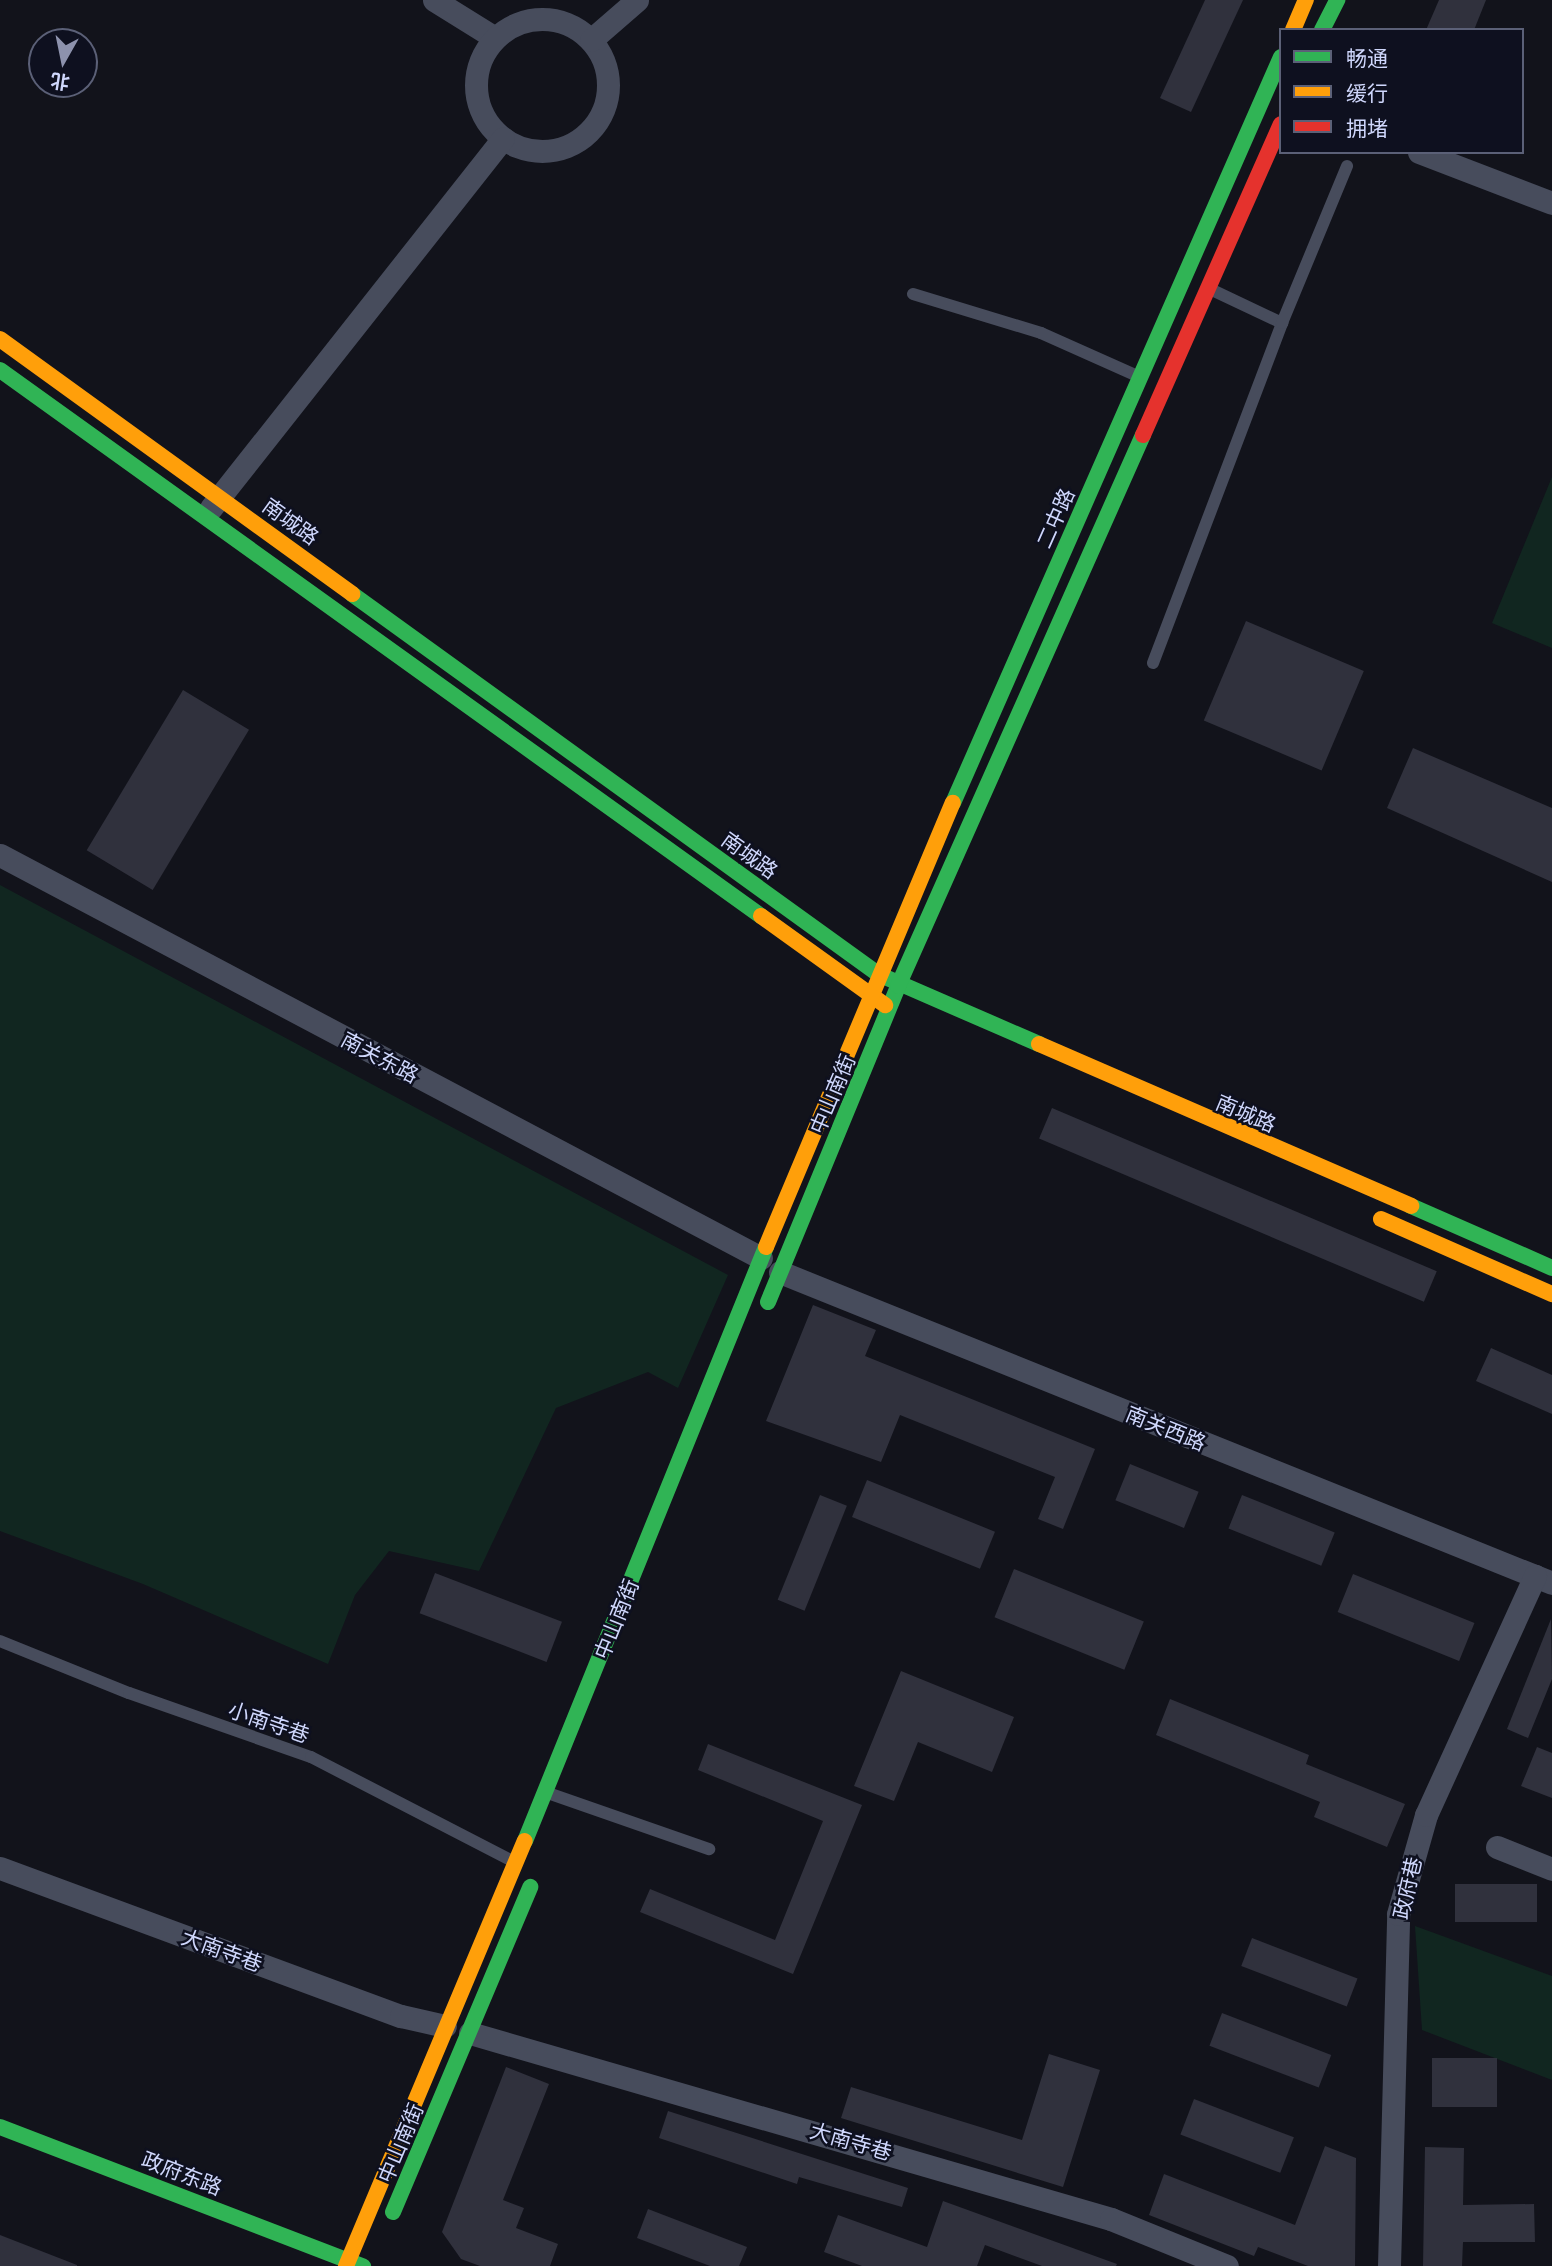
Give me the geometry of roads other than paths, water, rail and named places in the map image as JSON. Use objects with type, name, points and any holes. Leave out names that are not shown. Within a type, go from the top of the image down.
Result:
[{"type":"main road","points":[[1294,28],[1306,0]]},
{"type":"main road","points":[[1323,28],[1337,0]]},
{"type":"main road","name":"二中路","points":[[868,996],[1279,62]]},
{"type":"main road","points":[[898,986],[1279,128]]},
{"type":"main road","name":"南城路","points":[[0,339],[223,497],[898,986],[1552,1268]]},
{"type":"main road","points":[[0,370],[868,996],[897,1010]]},
{"type":"main road","name":"中山南街","points":[[759,1323],[897,1010],[898,986]]},
{"type":"main road","name":"中山南街","points":[[353,2264],[445,2026],[516,1863],[868,996]]},
{"type":"main road","points":[[1362,1211],[1552,1294]]},
{"type":"main road","name":"中山南街","points":[[386,2229],[536,1873]]},
{"type":"main road","name":"政府东路","points":[[0,2127],[353,2264]]},
{"type":"main road","name":"政府东路","points":[[0,2142],[314,2266]]},
{"type":"street","points":[[434,0],[495,38]]},
{"type":"street","points":[[592,40],[637,0]]},
{"type":"street","points":[[533,19],[565,23],[592,40],[609,80],[598,121],[583,137],[554,149],[522,148],[503,138],[487,122],[478,101],[476,79],[482,57],[495,38],[533,19]]},
{"type":"street","points":[[203,515],[223,497],[503,138]]},
{"type":"street","points":[[1424,154],[1552,203]]},
{"type":"street","name":"南关东路","points":[[0,855],[761,1258]]},
{"type":"street","name":"南关西路","points":[[780,1272],[1543,1579]]},
{"type":"street","name":"政府巷","points":[[1389,2266],[1398,1914],[1426,1815],[1543,1579]]},
{"type":"street","points":[[1497,1847],[1552,1869]]},
{"type":"street","name":"大南寺巷","points":[[0,1868],[401,2016],[445,2026]]},
{"type":"street","name":"大南寺巷","points":[[470,2033],[1111,2219],[1227,2266]]},
{"type":"lane","points":[[1153,663],[1282,323],[1347,166]]},
{"type":"lane","points":[[1184,278],[1282,323]]},
{"type":"lane","points":[[913,294],[1041,333],[1140,377]]},
{"type":"lane","name":"小南寺巷","points":[[0,1641],[129,1693],[311,1757],[516,1863]]},
{"type":"lane","points":[[545,1791],[709,1849]]}]
